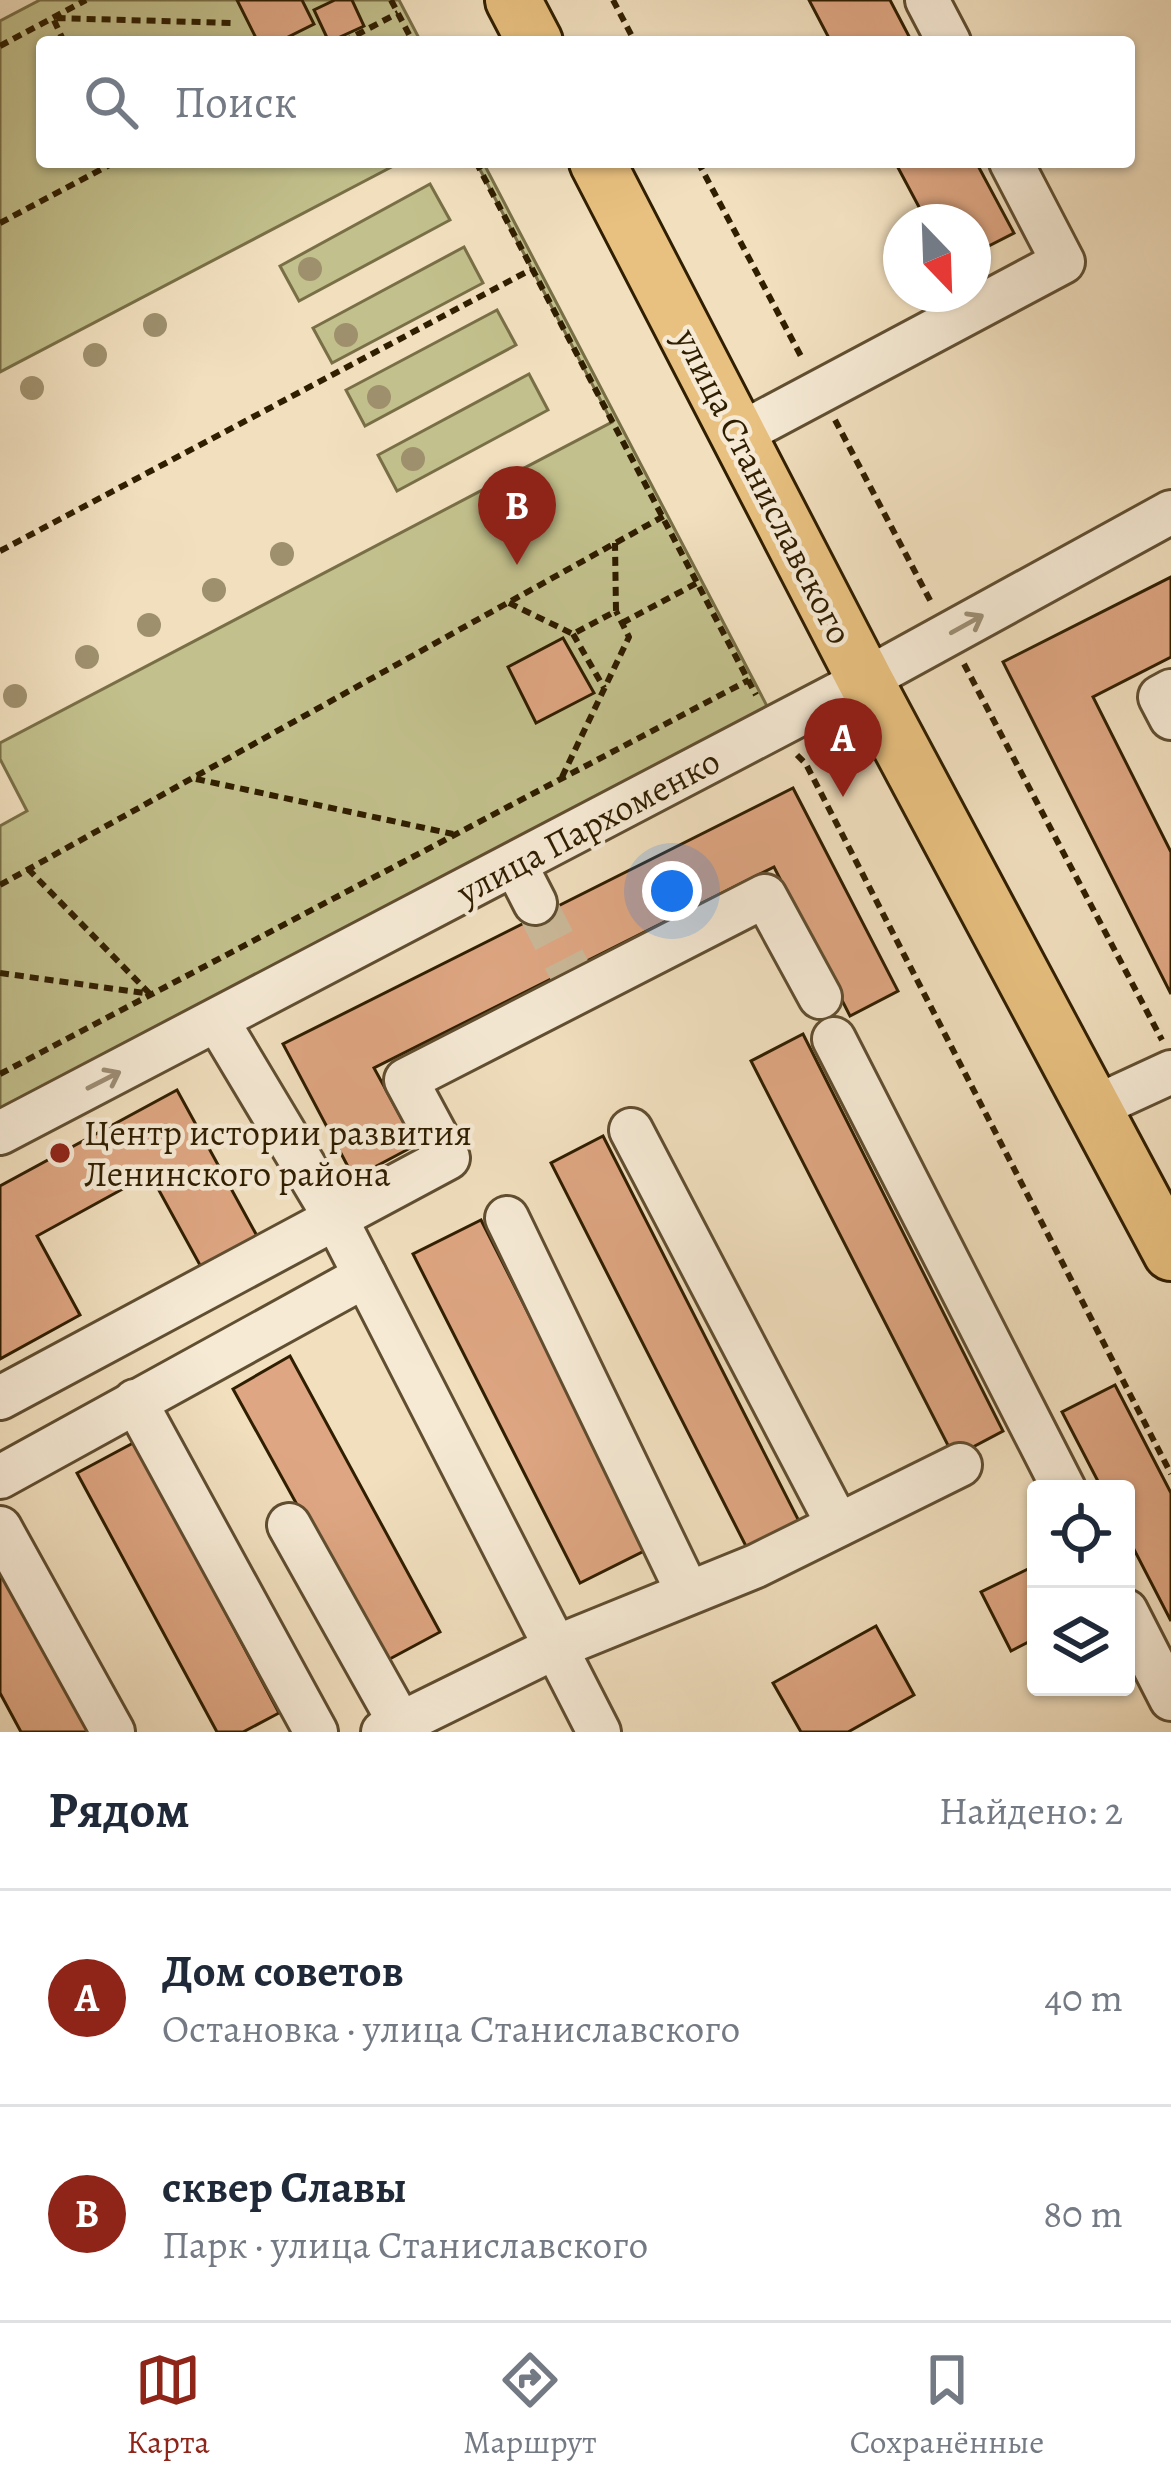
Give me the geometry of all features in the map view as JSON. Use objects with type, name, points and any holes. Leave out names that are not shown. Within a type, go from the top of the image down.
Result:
[{"type":"main road","name":"улица Станиславского","points":[[600,168],[865,680],[1171,1253]]},
{"type":"street","points":[[927,0],[946,36]]},
{"type":"street","points":[[738,435],[1063,262],[1014,168]]},
{"type":"street","name":"улица Пархоменко","points":[[0,1133],[865,680],[1171,512]]},
{"type":"street","points":[[1171,691],[1160,697],[1171,718]]},
{"type":"street","points":[[515,864],[535,902]]},
{"type":"street","points":[[0,1398],[448,1158],[406,1080],[765,896],[820,997]]},
{"type":"street","points":[[218,1022],[335,1220],[599,1732]]},
{"type":"street","points":[[834,1039],[1059,1480]]},
{"type":"street","points":[[1093,1108],[1171,1072]]},
{"type":"street","points":[[632,1130],[838,1525]]},
{"type":"street","points":[[506,1218],[688,1593]]},
{"type":"street","points":[[0,1477],[365,1276]]},
{"type":"street","points":[[135,1401],[316,1732]]},
{"type":"street","points":[[289,1525],[392,1728],[554,1648],[756,1566],[960,1465]]},
{"type":"street","points":[[0,1528],[113,1732]]},
{"type":"street","points":[[1135,1628],[1171,1699]]},
{"type":"path","points":[[0,46],[86,0]]},
{"type":"path","points":[[391,0],[410,36]]},
{"type":"path","points":[[613,0],[632,36]]},
{"type":"path","points":[[354,36],[398,13]]},
{"type":"path","points":[[52,18],[232,22]]},
{"type":"path","points":[[52,18],[61,36]]},
{"type":"path","points":[[0,223],[104,168]]},
{"type":"path","points":[[479,168],[773,728],[806,764],[1171,1474]]},
{"type":"path","points":[[0,550],[532,269]]},
{"type":"path","points":[[0,885],[664,516]]},
{"type":"path","points":[[561,780],[629,638],[616,611],[615,543]]},
{"type":"path","points":[[622,623],[697,583]]},
{"type":"path","points":[[508,602],[573,634],[604,689]]},
{"type":"path","points":[[573,634],[616,611]]},
{"type":"path","points":[[0,1074],[748,680]]},
{"type":"path","points":[[192,778],[456,835]]},
{"type":"path","points":[[28,869],[151,994]]},
{"type":"path","points":[[0,973],[151,994]]},
{"type":"shaded area","points":[[40,0],[399,0],[418,36],[36,36],[36,168],[390,168],[0,372],[0,21]]},
{"type":"shaded area","points":[[479,168],[486,168],[768,708],[0,1109],[0,826],[27,811],[0,759],[0,743],[612,422]]},
{"type":"shaded area","points":[[430,184],[450,220],[299,301],[280,266]]},
{"type":"shaded area","points":[[464,247],[483,283],[332,363],[313,328]]},
{"type":"shaded area","points":[[497,310],[516,345],[365,426],[346,390]]},
{"type":"shaded area","points":[[529,374],[548,410],[397,491],[378,455]]},
{"type":"building","points":[[237,0],[302,0],[314,24],[290,36],[255,36]]},
{"type":"building","points":[[335,0],[352,0],[364,26],[342,36],[326,36],[314,10]]},
{"type":"building","points":[[809,0],[890,0],[909,36],[828,36]]},
{"type":"building","points":[[898,168],[979,168],[1014,233],[991,245],[991,204],[917,204]]},
{"type":"building","points":[[1171,577],[1171,657],[1093,697],[1171,852],[1171,994],[1003,662]]},
{"type":"building","points":[[563,638],[594,693],[536,723],[508,667]]},
{"type":"building","points":[[793,788],[898,991],[850,1016],[774,867],[374,1068],[416,1145],[354,1178],[283,1044]]},
{"type":"building","points":[[803,1034],[1003,1431],[954,1457],[751,1061]]},
{"type":"building","points":[[177,1090],[262,1245],[206,1276],[150,1174],[37,1236],[80,1315],[0,1359],[0,1186]]},
{"type":"building","points":[[603,1136],[804,1531],[752,1558],[551,1163]]},
{"type":"building","points":[[481,1220],[648,1549],[580,1583],[413,1254]]},
{"type":"building","points":[[290,1356],[440,1632],[384,1662],[233,1389]]},
{"type":"building","points":[[1115,1385],[1171,1493],[1171,1621],[1135,1551],[1135,1480],[1097,1480],[1062,1412]]},
{"type":"building","points":[[135,1442],[279,1713],[243,1732],[217,1732],[77,1473]]},
{"type":"building","points":[[0,1567],[89,1732],[21,1732],[0,1693]]},
{"type":"building","points":[[1027,1569],[1027,1643],[1011,1651],[981,1592]]},
{"type":"building","points":[[876,1626],[914,1695],[848,1732],[801,1732],[773,1683]]},
{"type":"tunnel","points":[[535,903],[580,991]]},
{"type":"place","name":"сквер Славы","points":[[517,565]]},
{"type":"place","name":"Дом советов","points":[[843,797]]},
{"type":"place","name":"Центр истории развития Ленинского района","points":[[60,1153]]}]
